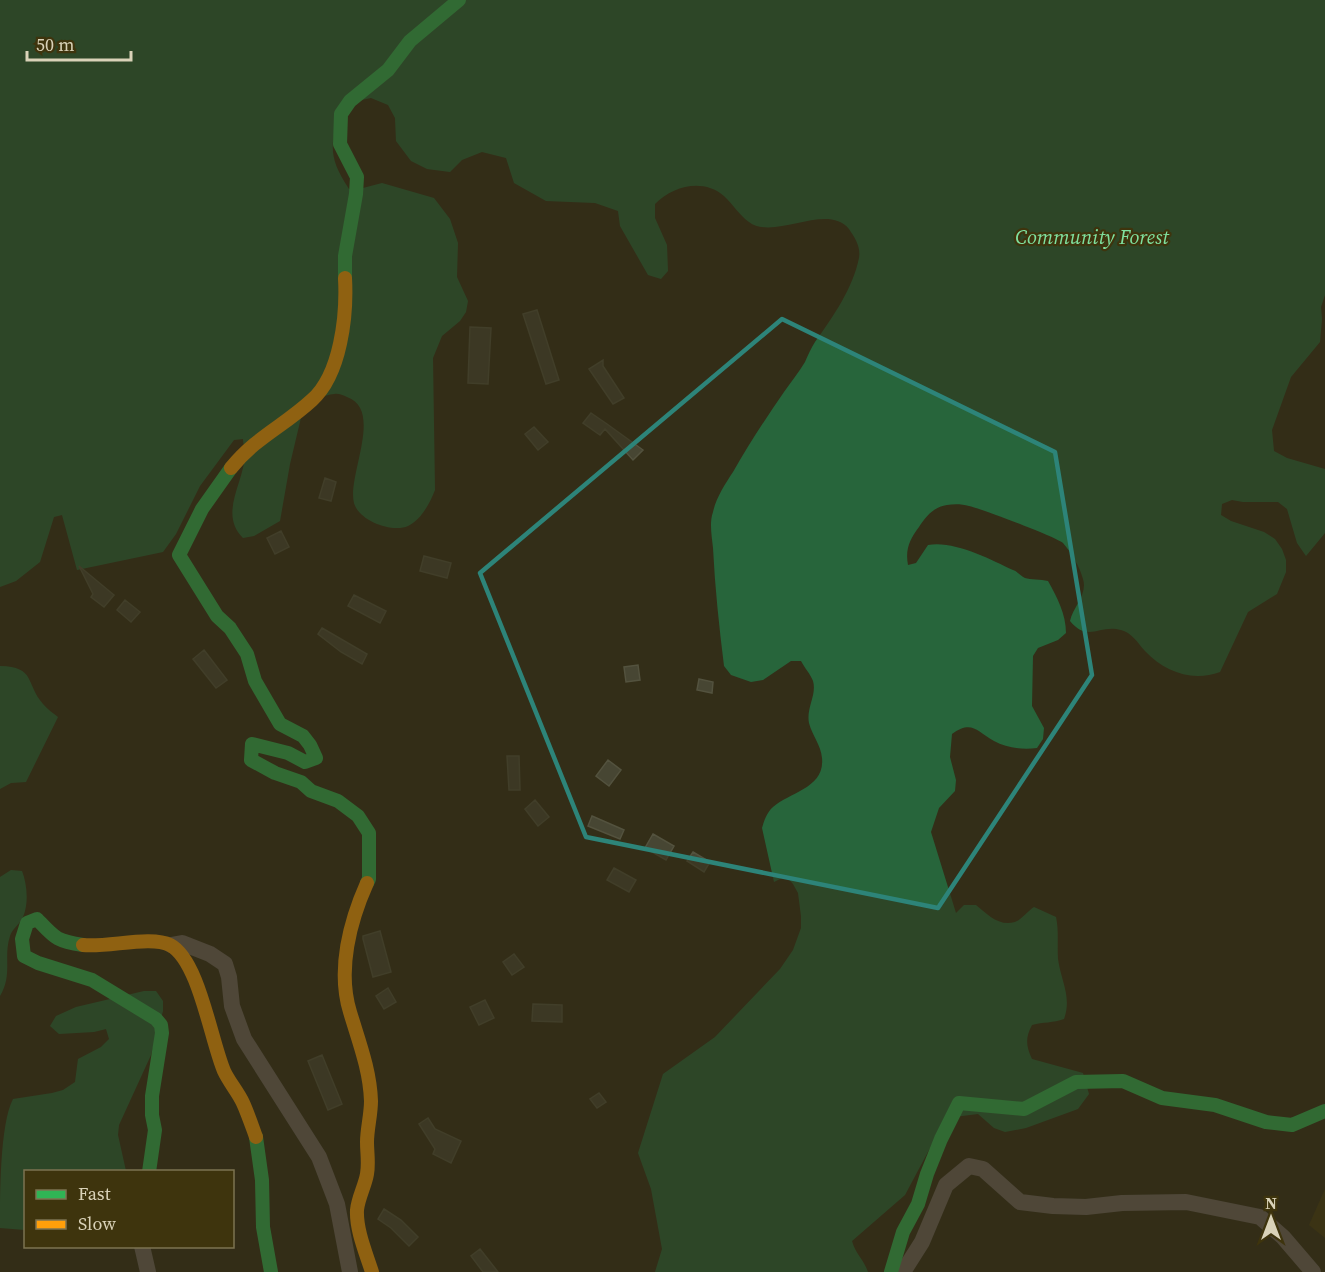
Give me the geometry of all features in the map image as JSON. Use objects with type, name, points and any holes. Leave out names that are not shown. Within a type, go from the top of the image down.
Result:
[{"type":"street","points":[[372,1272],[361,1236],[357,1209],[367,1174],[369,1157],[367,1142],[371,1104],[370,1085],[364,1054],[349,1010],[345,985],[348,939],[356,908],[369,879],[369,832],[358,816],[338,801],[311,791],[301,782],[275,773],[251,760],[252,744],[267,745],[302,758],[305,762],[316,758],[313,749],[297,730],[280,724],[255,681],[247,654],[231,628],[218,616],[179,555],[184,539],[198,515],[231,467],[257,440],[318,395],[334,362],[346,305],[344,264],[357,186],[357,177],[340,144],[341,114],[350,100],[388,70],[410,41],[459,0]]},
{"type":"street","points":[[149,1170],[155,1142],[152,1096],[162,1033],[161,1025],[156,1019],[112,991],[82,976],[32,962],[24,956],[22,934],[26,924],[32,919],[37,919],[62,942],[72,945],[103,946],[154,941],[171,945],[182,943],[210,954],[225,964],[232,1006],[244,1039],[319,1157],[337,1204],[350,1272]]},
{"type":"street","points":[[171,945],[188,963],[225,1072],[250,1120],[260,1157],[263,1227],[271,1272]]},
{"type":"street","points":[[891,1272],[903,1232],[918,1204],[941,1139],[959,1103],[1024,1109],[1076,1082],[1123,1081],[1162,1098],[1215,1105],[1266,1122],[1292,1125],[1325,1111]]},
{"type":"street","points":[[903,1272],[922,1242],[946,1185],[969,1166],[983,1169],[1020,1202],[1086,1207],[1122,1203],[1186,1202],[1260,1217],[1283,1237],[1313,1272]]},
{"type":"street","points":[[142,1248],[148,1272]]},
{"type":"highlighted area","points":[[782,319],[1055,452],[1092,675],[938,908],[586,837],[480,573]]},
{"type":"shaded area","points":[[1325,1189],[1325,1238],[1309,1225]]},
{"type":"green space","name":"Community Forest","points":[[0,0],[1325,0],[1325,295],[1321,307],[1320,342],[1291,377],[1272,430],[1274,451],[1287,458],[1325,469],[1325,533],[1306,556],[1297,543],[1287,509],[1278,502],[1232,500],[1222,504],[1221,515],[1231,521],[1264,532],[1275,539],[1286,560],[1286,572],[1277,594],[1248,612],[1220,672],[1199,676],[1170,670],[1161,665],[1125,631],[1106,629],[1088,632],[1076,627],[1070,621],[1084,590],[1084,585],[1082,574],[1075,560],[1063,543],[1018,523],[966,505],[942,506],[924,519],[909,544],[908,565],[916,563],[928,545],[949,545],[983,556],[1025,578],[1048,581],[1063,612],[1066,633],[1058,640],[1038,648],[1033,656],[1032,706],[1044,728],[1043,739],[1037,748],[1021,749],[994,741],[974,728],[964,728],[952,734],[950,757],[956,780],[955,791],[939,808],[931,832],[956,913],[964,905],[976,905],[994,919],[1009,923],[1017,921],[1034,907],[1056,917],[1058,959],[1066,996],[1066,1011],[1064,1019],[1032,1025],[1027,1038],[1032,1059],[1083,1073],[1089,1094],[1078,1109],[1026,1128],[1005,1132],[994,1128],[978,1114],[946,1118],[905,1195],[852,1241],[868,1272],[655,1272],[662,1249],[651,1189],[638,1153],[663,1074],[715,1037],[780,969],[793,950],[801,928],[798,893],[786,876],[774,882],[762,828],[771,809],[805,788],[818,776],[822,758],[808,717],[814,691],[813,681],[801,661],[791,661],[763,680],[751,682],[731,675],[724,666],[711,530],[712,516],[724,486],[764,421],[803,366],[847,291],[859,258],[857,243],[849,229],[839,222],[828,219],[760,227],[745,219],[716,190],[688,186],[670,193],[655,204],[655,218],[667,245],[668,271],[661,279],[648,275],[620,226],[618,211],[595,203],[546,201],[514,183],[506,158],[482,152],[462,160],[450,172],[427,169],[411,161],[396,141],[395,118],[388,105],[371,98],[342,104],[333,138],[333,147],[336,166],[349,189],[382,183],[434,198],[450,219],[458,243],[457,277],[468,301],[466,312],[460,321],[442,336],[433,358],[435,490],[424,511],[408,526],[394,528],[369,520],[357,509],[353,491],[362,445],[363,415],[358,404],[347,397],[339,394],[330,395],[304,405],[280,521],[254,536],[243,538],[236,528],[233,508],[245,453],[243,439],[234,440],[200,486],[176,534],[163,552],[77,570],[62,515],[54,517],[40,562],[16,581],[0,587]]},
{"type":"green space","points":[[0,666],[19,669],[25,673],[43,704],[58,717],[26,782],[11,783],[0,789]]},
{"type":"green space","points":[[11,870],[22,871],[27,900],[23,917],[10,936],[6,980],[0,996],[0,877]]},
{"type":"green space","points":[[144,991],[156,991],[163,1001],[163,1011],[151,1055],[119,1125],[118,1135],[126,1170],[24,1170],[24,1230],[0,1228],[3,1142],[5,1125],[13,1099],[63,1090],[75,1082],[78,1059],[101,1047],[109,1039],[106,1029],[59,1034],[50,1026],[56,1016],[76,1007]]},
{"type":"building","points":[[537,310],[559,380],[546,384],[523,314]]},
{"type":"building","points":[[470,327],[491,328],[488,384],[468,383]]},
{"type":"building","points":[[603,360],[603,366],[624,398],[613,404],[589,369]]},
{"type":"building","points":[[591,413],[643,450],[633,460],[605,429],[600,435],[583,423]]},
{"type":"building","points":[[534,427],[548,442],[538,450],[525,434]]},
{"type":"building","points":[[325,478],[336,482],[331,501],[319,498]]},
{"type":"building","points":[[281,531],[289,547],[275,554],[267,538]]},
{"type":"building","points":[[424,556],[451,563],[447,578],[420,571]]},
{"type":"building","points":[[79,566],[114,595],[104,607],[91,597],[93,594]]},
{"type":"building","points":[[354,595],[386,611],[380,623],[348,606]]},
{"type":"building","points":[[125,600],[140,612],[131,622],[117,610]]},
{"type":"building","points":[[322,628],[367,654],[362,664],[341,652],[318,634]]},
{"type":"building","points":[[204,650],[227,680],[216,688],[193,659]]},
{"type":"building","points":[[638,665],[640,680],[626,682],[624,667]]},
{"type":"building","points":[[699,679],[713,682],[712,693],[697,690]]},
{"type":"building","points":[[507,756],[519,756],[520,790],[509,790]]},
{"type":"building","points":[[608,760],[621,770],[609,786],[596,776]]},
{"type":"building","points":[[535,800],[549,817],[538,826],[525,809]]},
{"type":"building","points":[[592,816],[624,830],[620,839],[588,826]]},
{"type":"building","points":[[653,834],[674,846],[666,860],[645,848]]},
{"type":"building","points":[[693,852],[710,862],[704,872],[687,861]]},
{"type":"building","points":[[614,868],[636,880],[629,892],[607,880]]},
{"type":"building","points":[[380,931],[391,972],[373,977],[363,936]]},
{"type":"building","points":[[514,954],[524,967],[512,975],[503,962]]},
{"type":"building","points":[[388,988],[396,1002],[384,1009],[376,996]]},
{"type":"building","points":[[485,1000],[494,1018],[479,1025],[470,1007]]},
{"type":"building","points":[[533,1004],[562,1005],[562,1022],[532,1021]]},
{"type":"building","points":[[322,1055],[342,1104],[328,1110],[308,1061]]},
{"type":"building","points":[[599,1093],[606,1102],[597,1108],[590,1099]]},
{"type":"building","points":[[428,1118],[435,1129],[461,1141],[451,1163],[433,1154],[435,1149],[419,1124]]},
{"type":"building","points":[[384,1209],[401,1220],[418,1237],[409,1246],[378,1219]]},
{"type":"building","points":[[480,1249],[498,1272],[483,1272],[471,1256]]},
{"type":"traffic: fast","points":[[345,278],[345,256],[357,177],[340,144],[341,114],[350,101],[388,70],[410,41],[459,0]]},
{"type":"traffic: fast","points":[[231,468],[202,509],[179,555],[217,616],[230,628],[247,654],[255,681],[280,724],[303,736],[316,758],[305,762],[288,753],[252,744],[251,760],[275,773],[301,782],[311,791],[338,801],[358,816],[369,833],[369,879],[367,883]]},
{"type":"traffic: fast","points":[[83,945],[57,938],[37,919],[27,923],[22,939],[24,956],[38,963],[92,980],[156,1019],[161,1025],[162,1033],[152,1096],[155,1130],[149,1170]]},
{"type":"traffic: fast","points":[[891,1272],[903,1232],[918,1204],[941,1139],[959,1103],[1024,1109],[1076,1082],[1123,1081],[1162,1098],[1215,1105],[1266,1122],[1292,1125],[1325,1111]]},
{"type":"traffic: fast","points":[[256,1137],[262,1180],[263,1227],[271,1272]]},
{"type":"traffic: slow","points":[[231,468],[250,448],[302,409],[322,389],[336,360],[340,343],[345,309],[345,278]]},
{"type":"traffic: slow","points":[[367,883],[355,913],[347,946],[345,979],[346,996],[369,1078],[371,1106],[367,1142],[368,1170],[359,1201],[357,1218],[372,1272]]},
{"type":"traffic: slow","points":[[83,945],[152,941],[170,945],[180,953],[189,967],[203,1002],[224,1071],[243,1103],[256,1137]]}]
